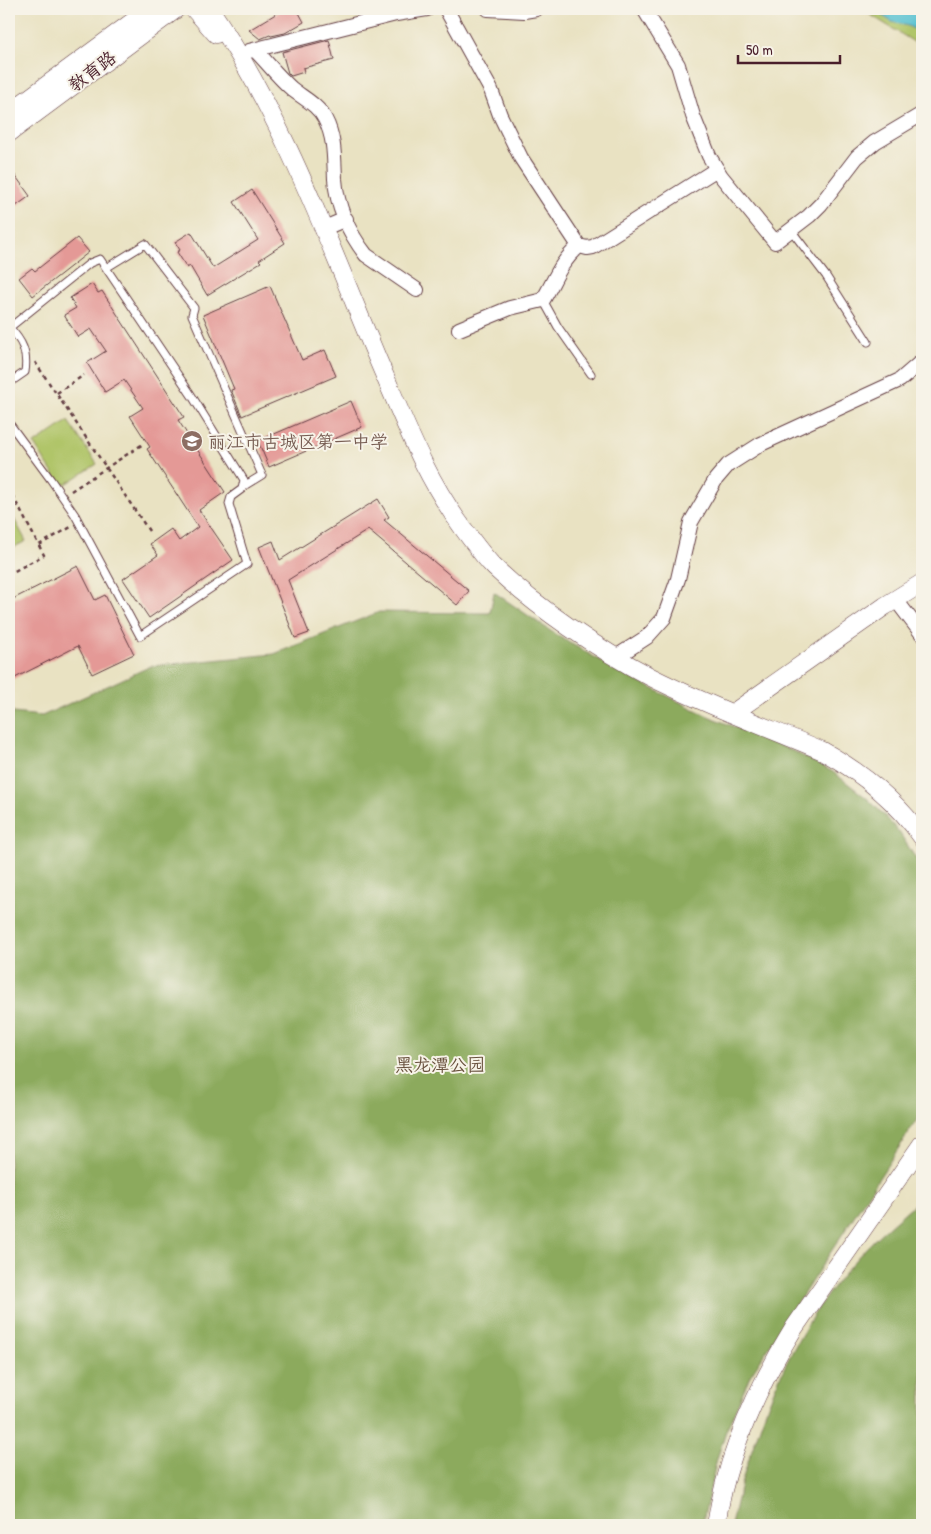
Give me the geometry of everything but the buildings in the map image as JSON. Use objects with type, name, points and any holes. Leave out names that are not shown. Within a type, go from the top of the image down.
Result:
[{"type":"street","name":"教育路","points":[[9,113],[150,9]]},
{"type":"street","name":"教育路","points":[[9,133],[176,9]]},
{"type":"street","points":[[194,9],[251,77],[284,143],[322,229],[415,449],[458,522],[492,566],[548,611],[616,657],[658,680],[823,751],[842,762],[877,787],[906,816],[922,836]]},
{"type":"street","points":[[210,9],[247,51],[321,112],[326,121],[334,151],[335,181],[339,201],[360,247],[366,255],[417,290]]},
{"type":"street","points":[[247,51],[396,14],[427,9]]},
{"type":"street","points":[[446,9],[491,90],[521,158],[579,246]]},
{"type":"street","points":[[488,9],[524,11],[536,9]]},
{"type":"street","points":[[644,9],[678,65],[693,116],[709,156],[717,169],[775,242],[792,230],[821,204],[857,156],[875,142],[922,114]]},
{"type":"street","points":[[247,51],[251,77]]},
{"type":"street","points":[[459,329],[510,308],[543,300],[558,269],[579,246],[593,247],[717,169]]},
{"type":"street","points":[[322,229],[346,219]]},
{"type":"street","points":[[616,657],[647,637],[664,618],[678,579],[691,522],[716,479],[728,465],[761,444],[900,380],[922,361]]},
{"type":"street","points":[[733,713],[922,583]]},
{"type":"street","points":[[896,600],[922,634]]},
{"type":"street","points":[[716,1525],[722,1491],[738,1440],[751,1407],[773,1363],[794,1328],[922,1144]]},
{"type":"lane","points":[[792,230],[826,276],[868,342]]},
{"type":"lane","points":[[9,423],[63,497],[79,523],[140,636],[247,564],[228,504],[231,497],[262,475],[192,315],[194,308],[145,244],[106,268]]},
{"type":"lane","points":[[9,383],[24,372],[26,355],[22,343],[9,327],[90,263],[100,259],[192,396],[244,480],[244,486]]},
{"type":"lane","points":[[543,300],[558,327],[591,374]]},
{"type":"path","points":[[26,355],[37,364],[149,531]]},
{"type":"path","points":[[57,393],[84,375]]},
{"type":"path","points":[[63,497],[143,444]]},
{"type":"path","points":[[9,489],[44,555],[9,574]]},
{"type":"path","points":[[39,546],[79,523]]},
{"type":"green space","points":[[861,9],[922,9],[922,47]]},
{"type":"green space","points":[[68,421],[97,464],[66,484],[59,483],[34,444]]},
{"type":"green space","points":[[12,515],[26,541],[9,550],[9,516]]},
{"type":"green space","name":"黑龙潭公园","points":[[494,592],[558,636],[625,675],[708,716],[793,751],[833,772],[868,799],[899,832],[922,868],[922,1112],[750,1376],[726,1431],[717,1459],[702,1525],[9,1525],[9,703],[13,713],[42,716],[151,666],[274,654],[379,612],[490,613]]},
{"type":"green space","points":[[922,1197],[922,1525],[731,1525],[745,1472],[765,1414],[775,1387],[800,1338],[829,1292],[866,1248]]},
{"type":"water","points":[[872,9],[922,9],[922,33],[908,26],[892,22]]},
{"type":"place","name":"丽江市古城区第一中学","points":[[192,441]]}]
